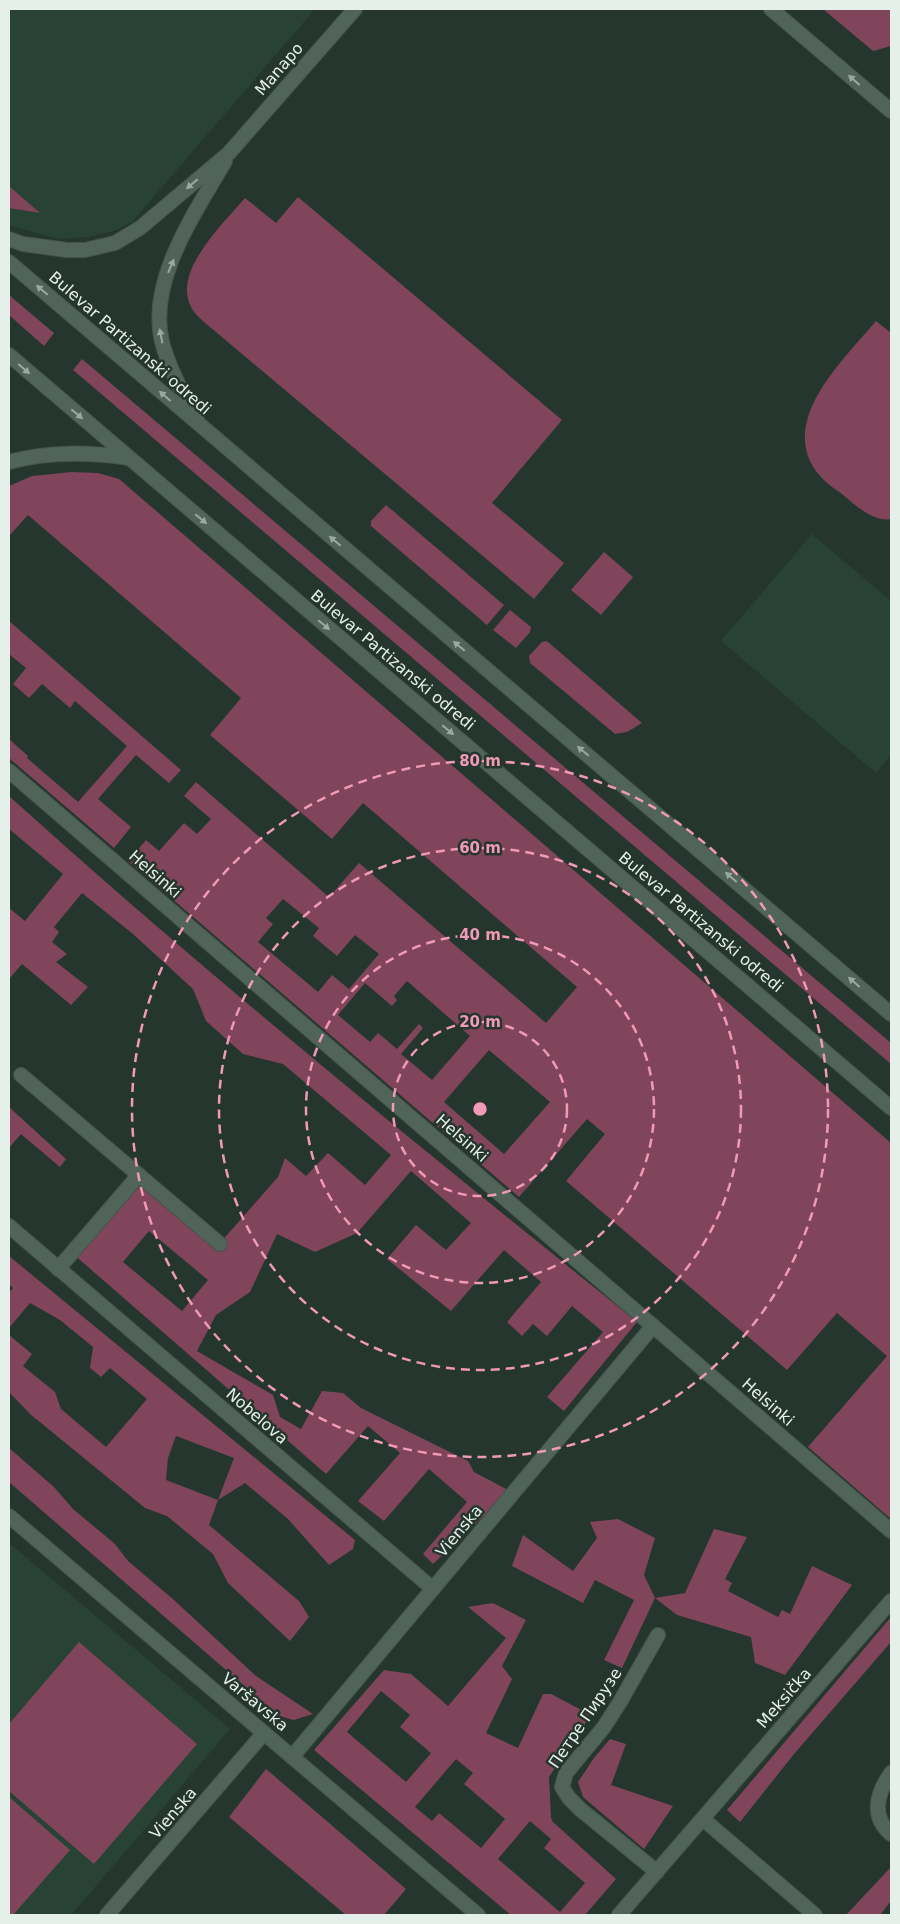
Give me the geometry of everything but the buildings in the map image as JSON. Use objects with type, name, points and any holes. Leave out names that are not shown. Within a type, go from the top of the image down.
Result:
[{"type":"street","name":"Manapo","points":[[9,239],[23,244],[68,250],[100,248],[140,228],[229,152],[354,9]]},
{"type":"street","points":[[771,9],[891,111]]},
{"type":"street","points":[[202,428],[188,403],[168,358],[160,327],[159,306],[164,282],[187,228],[229,152]]},
{"type":"street","name":"Bulevar Partizanski odredi","points":[[9,262],[891,1014]]},
{"type":"street","name":"Bulevar Partizanski odredi","points":[[9,355],[891,1108]]},
{"type":"street","points":[[9,462],[31,456],[60,453],[92,453],[129,458]]},
{"type":"street","name":"Helsinki","points":[[9,771],[891,1531]]},
{"type":"street","points":[[21,1075],[220,1244]]},
{"type":"street","points":[[58,1269],[140,1175]]},
{"type":"street","name":"Nobelova","points":[[9,1226],[433,1589]]},
{"type":"street","name":"Vienska","points":[[292,1757],[653,1326]]},
{"type":"street","name":"Varšavska","points":[[9,1516],[478,1915]]},
{"type":"street","name":"Meksička","points":[[619,1915],[891,1601]]},
{"type":"street","name":"Петре Пирузе","points":[[657,1872],[580,1809],[569,1798],[562,1787],[566,1773],[615,1710],[658,1635]]},
{"type":"street","name":"Vienska","points":[[108,1915],[264,1733]]},
{"type":"street","points":[[891,1773],[884,1782],[876,1803],[880,1818],[891,1834]]},
{"type":"street","points":[[703,1819],[815,1915]]},
{"type":"shaded area","points":[[9,9],[315,9],[132,222],[114,231],[89,237],[58,239],[9,225]]},
{"type":"shaded area","points":[[823,9],[891,9],[891,46],[873,51]]},
{"type":"shaded area","points":[[9,186],[40,213],[9,208]]},
{"type":"shaded area","points":[[298,197],[562,420],[492,503],[564,563],[534,599],[204,322],[192,309],[187,293],[188,278],[194,263],[203,248],[245,198],[276,223]]},
{"type":"shaded area","points":[[9,295],[54,333],[44,346],[9,315]]},
{"type":"shaded area","points":[[876,321],[891,333],[891,519],[878,518],[865,512],[824,480],[810,461],[805,442],[807,423],[813,404],[824,385],[836,367]]},
{"type":"shaded area","points":[[82,359],[891,1043],[891,1064],[73,370]]},
{"type":"shaded area","points":[[72,472],[98,473],[119,479],[891,1143],[891,1519],[808,1447],[887,1356],[837,1313],[787,1370],[566,1181],[605,1134],[587,1119],[519,1197],[128,861],[146,840],[159,851],[184,823],[197,834],[211,819],[184,796],[196,782],[329,897],[359,863],[546,1023],[577,987],[363,803],[332,839],[210,735],[241,698],[28,515],[9,536],[9,486],[32,476]],"holes":[[[283,899],[319,928],[313,936],[337,956],[355,935],[379,954],[349,989],[332,975],[318,992],[258,942],[273,924],[266,918]],[[407,981],[470,1036],[432,1080],[401,1054],[423,1028],[419,1024],[397,1049],[378,1033],[370,1042],[338,1015],[365,983],[392,1006],[397,1000],[394,996]],[[489,1050],[550,1102],[504,1154],[444,1102]]]},
{"type":"shaded area","points":[[386,505],[504,605],[487,625],[371,526],[371,521]]},
{"type":"shaded area","points":[[812,534],[891,601],[891,755],[876,773],[721,641]]},
{"type":"shaded area","points":[[604,552],[633,577],[601,615],[571,590]]},
{"type":"shaded area","points":[[510,610],[531,627],[530,632],[516,648],[493,630]]},
{"type":"shaded area","points":[[9,621],[181,770],[169,783],[136,755],[98,799],[131,827],[114,848],[9,758],[9,739],[28,756],[27,758],[78,802],[127,746],[75,701],[70,708],[42,684],[29,698],[13,684],[26,668],[9,654]]},
{"type":"shaded area","points":[[546,641],[642,723],[627,732],[615,734],[530,663],[529,656],[542,642]]},
{"type":"shaded area","points":[[9,796],[240,997],[637,1322],[564,1411],[547,1397],[603,1332],[572,1306],[547,1336],[533,1324],[522,1336],[507,1322],[541,1282],[504,1250],[451,1311],[387,1259],[416,1225],[446,1250],[471,1223],[411,1171],[357,1233],[315,1252],[277,1234],[250,1292],[216,1315],[197,1351],[273,1395],[280,1417],[301,1429],[322,1391],[343,1393],[361,1408],[468,1461],[474,1472],[510,1491],[433,1564],[423,1554],[467,1502],[429,1469],[384,1521],[358,1501],[400,1453],[368,1426],[326,1474],[72,1253],[139,1175],[220,1243],[278,1177],[285,1158],[306,1176],[328,1153],[365,1185],[391,1155],[283,1064],[243,1054],[206,1021],[193,989],[133,934],[82,893],[54,927],[59,932],[52,942],[67,954],[56,962],[88,987],[71,1005],[22,964],[9,979],[9,908],[25,921],[63,874],[9,829]],"holes":[[[149,1231],[208,1280],[182,1311],[123,1262]]]},
{"type":"shaded area","points":[[9,1107],[66,1159],[60,1167],[21,1134],[9,1148]]},
{"type":"shaded area","points":[[9,1256],[355,1540],[353,1549],[329,1565],[288,1519],[245,1483],[218,1500],[209,1525],[299,1601],[309,1617],[290,1641],[228,1583],[213,1554],[167,1516],[145,1508],[30,1414],[9,1392],[9,1335],[32,1354],[23,1366],[55,1392],[61,1409],[106,1447],[147,1399],[110,1368],[101,1377],[90,1368],[93,1347],[60,1320],[30,1303],[9,1328],[9,1293],[13,1288],[9,1284]],"holes":[[[176,1436],[234,1458],[218,1500],[166,1480],[168,1458]]]},
{"type":"shaded area","points":[[9,1448],[54,1487],[73,1509],[115,1544],[128,1561],[174,1600],[256,1676],[313,1714],[294,1720],[279,1716],[9,1482]]},
{"type":"shaded area","points":[[618,1519],[655,1538],[644,1575],[655,1598],[622,1668],[604,1660],[634,1600],[595,1580],[583,1603],[512,1566],[523,1535],[573,1571],[597,1538],[590,1522]]},
{"type":"shaded area","points":[[714,1529],[747,1537],[725,1579],[732,1583],[728,1591],[778,1617],[782,1610],[790,1614],[812,1566],[852,1585],[785,1675],[755,1663],[751,1637],[677,1615],[655,1598],[685,1593]]},
{"type":"shaded area","points":[[9,1543],[230,1729],[71,1915],[9,1915]]},
{"type":"shaded area","points":[[493,1603],[526,1620],[502,1666],[512,1679],[486,1733],[518,1748],[543,1694],[551,1694],[591,1715],[549,1777],[551,1818],[553,1822],[616,1879],[585,1915],[511,1915],[314,1750],[384,1670],[411,1674],[448,1706],[506,1638],[468,1607]],"holes":[[[381,1691],[410,1715],[400,1727],[431,1753],[406,1782],[347,1732]],[[456,1759],[473,1773],[464,1784],[505,1819],[481,1848],[439,1813],[432,1821],[415,1807]],[[530,1821],[551,1839],[544,1848],[585,1883],[560,1912],[498,1859]]]},
{"type":"shaded area","points":[[891,1617],[891,1642],[794,1754],[740,1822],[727,1810]]},
{"type":"shaded area","points":[[79,1642],[197,1744],[94,1864],[9,1791],[9,1724]]},
{"type":"shaded area","points":[[610,1739],[626,1744],[611,1785],[673,1806],[644,1849],[583,1797],[578,1782]]},
{"type":"shaded area","points":[[266,1769],[406,1889],[384,1915],[346,1915],[229,1817]]},
{"type":"shaded area","points":[[9,1797],[70,1850],[13,1915],[9,1915]]},
{"type":"shaded area","points":[[891,1867],[891,1901],[880,1915],[846,1915]]}]
